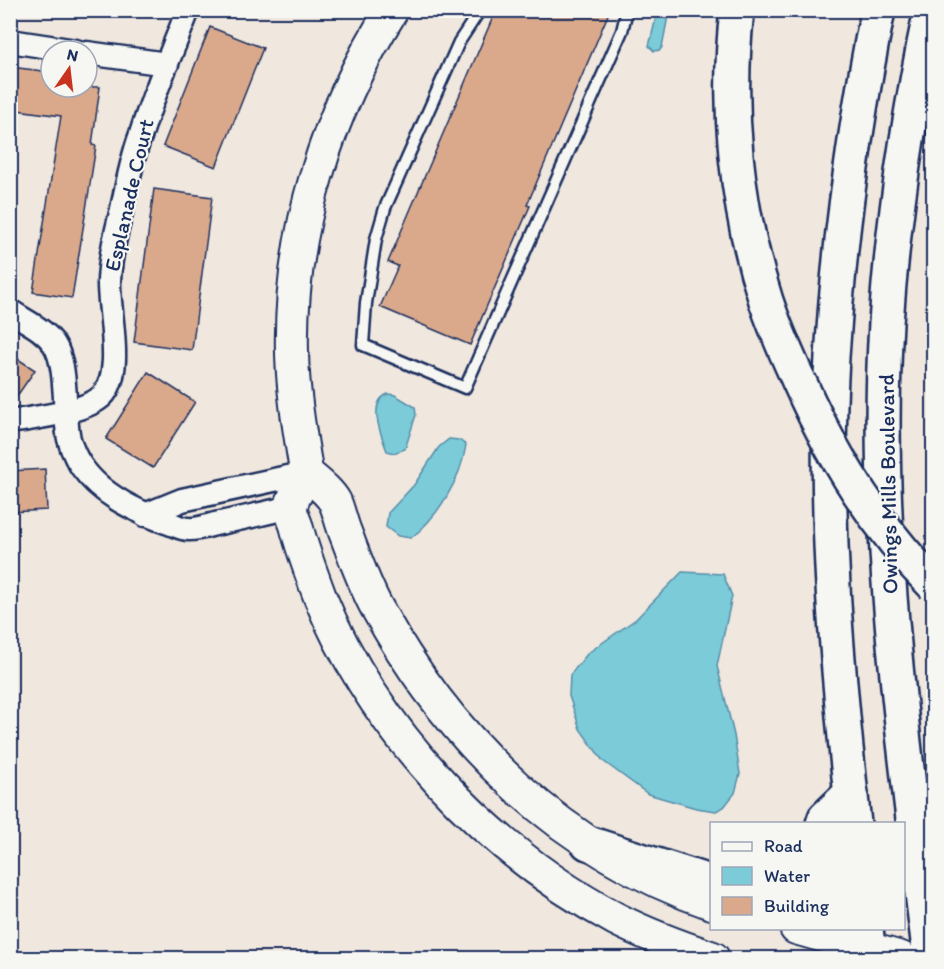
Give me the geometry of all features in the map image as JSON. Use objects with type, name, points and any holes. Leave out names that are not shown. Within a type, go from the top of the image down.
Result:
[{"type":"main road","points":[[392,10],[365,56],[340,109],[318,169],[302,232],[294,297],[292,353],[296,406],[306,473],[291,507],[312,575],[339,636],[395,727],[448,790],[481,823],[565,888],[616,919],[650,935],[713,958]]},
{"type":"main road","points":[[737,10],[732,105],[735,146],[751,242],[766,300],[815,418],[857,489],[901,549],[933,585]]},
{"type":"main road","points":[[823,822],[825,818],[853,808],[836,629],[832,554],[830,462],[832,357],[847,194],[861,97],[878,10]]},
{"type":"main road","name":"Owings Mills Boulevard","points":[[930,958],[893,633],[885,483],[886,324],[897,207],[931,10]]},
{"type":"main road","points":[[306,473],[334,500],[355,558],[377,608],[434,696],[468,738],[503,775],[541,808],[588,843],[621,863],[710,903]]},
{"type":"main road","points":[[893,633],[918,706],[933,794]]},
{"type":"main road","points":[[588,843],[710,884]]},
{"type":"main road","points":[[804,930],[868,945],[901,958]]},
{"type":"street","name":"Esplanade Court","points":[[10,422],[65,412],[92,402],[102,397],[113,376],[114,359],[109,303],[111,258],[140,135],[188,10]]},
{"type":"street","points":[[10,41],[39,45]]},
{"type":"street","points":[[99,54],[167,64]]},
{"type":"street","points":[[10,311],[45,334],[54,345],[60,356],[65,412],[73,453],[94,482],[111,495],[145,515],[188,530],[291,507]]},
{"type":"street","points":[[145,515],[182,500],[306,473]]},
{"type":"lane","points":[[480,10],[459,42],[385,208],[366,303],[363,345],[465,388],[622,31],[627,10]]},
{"type":"water","points":[[658,10],[669,11],[662,47],[654,51],[649,46]]},
{"type":"water","points":[[388,394],[395,395],[415,407],[416,415],[405,449],[394,453],[387,451],[377,420],[378,404]]},
{"type":"water","points":[[449,439],[459,440],[466,445],[454,484],[439,508],[421,529],[411,538],[398,536],[386,527],[388,513],[414,485],[439,447]]},
{"type":"water","points":[[682,572],[723,574],[732,596],[717,666],[734,735],[740,774],[735,793],[724,807],[716,811],[696,808],[648,794],[603,761],[580,729],[569,696],[570,675],[588,653],[636,619]]},
{"type":"building","points":[[496,10],[610,10],[470,345],[380,307],[398,266],[388,262]]},
{"type":"building","points":[[210,27],[263,48],[216,167],[163,146]]},
{"type":"building","points":[[10,67],[39,71],[39,99],[98,99],[92,145],[96,146],[72,298],[33,292],[61,116],[10,109]]},
{"type":"building","points":[[154,189],[212,197],[192,350],[134,342]]},
{"type":"building","points":[[10,354],[35,370],[10,406]]},
{"type":"building","points":[[148,372],[195,402],[153,468],[106,439]]},
{"type":"building","points":[[45,469],[47,510],[10,512],[10,471]]}]
